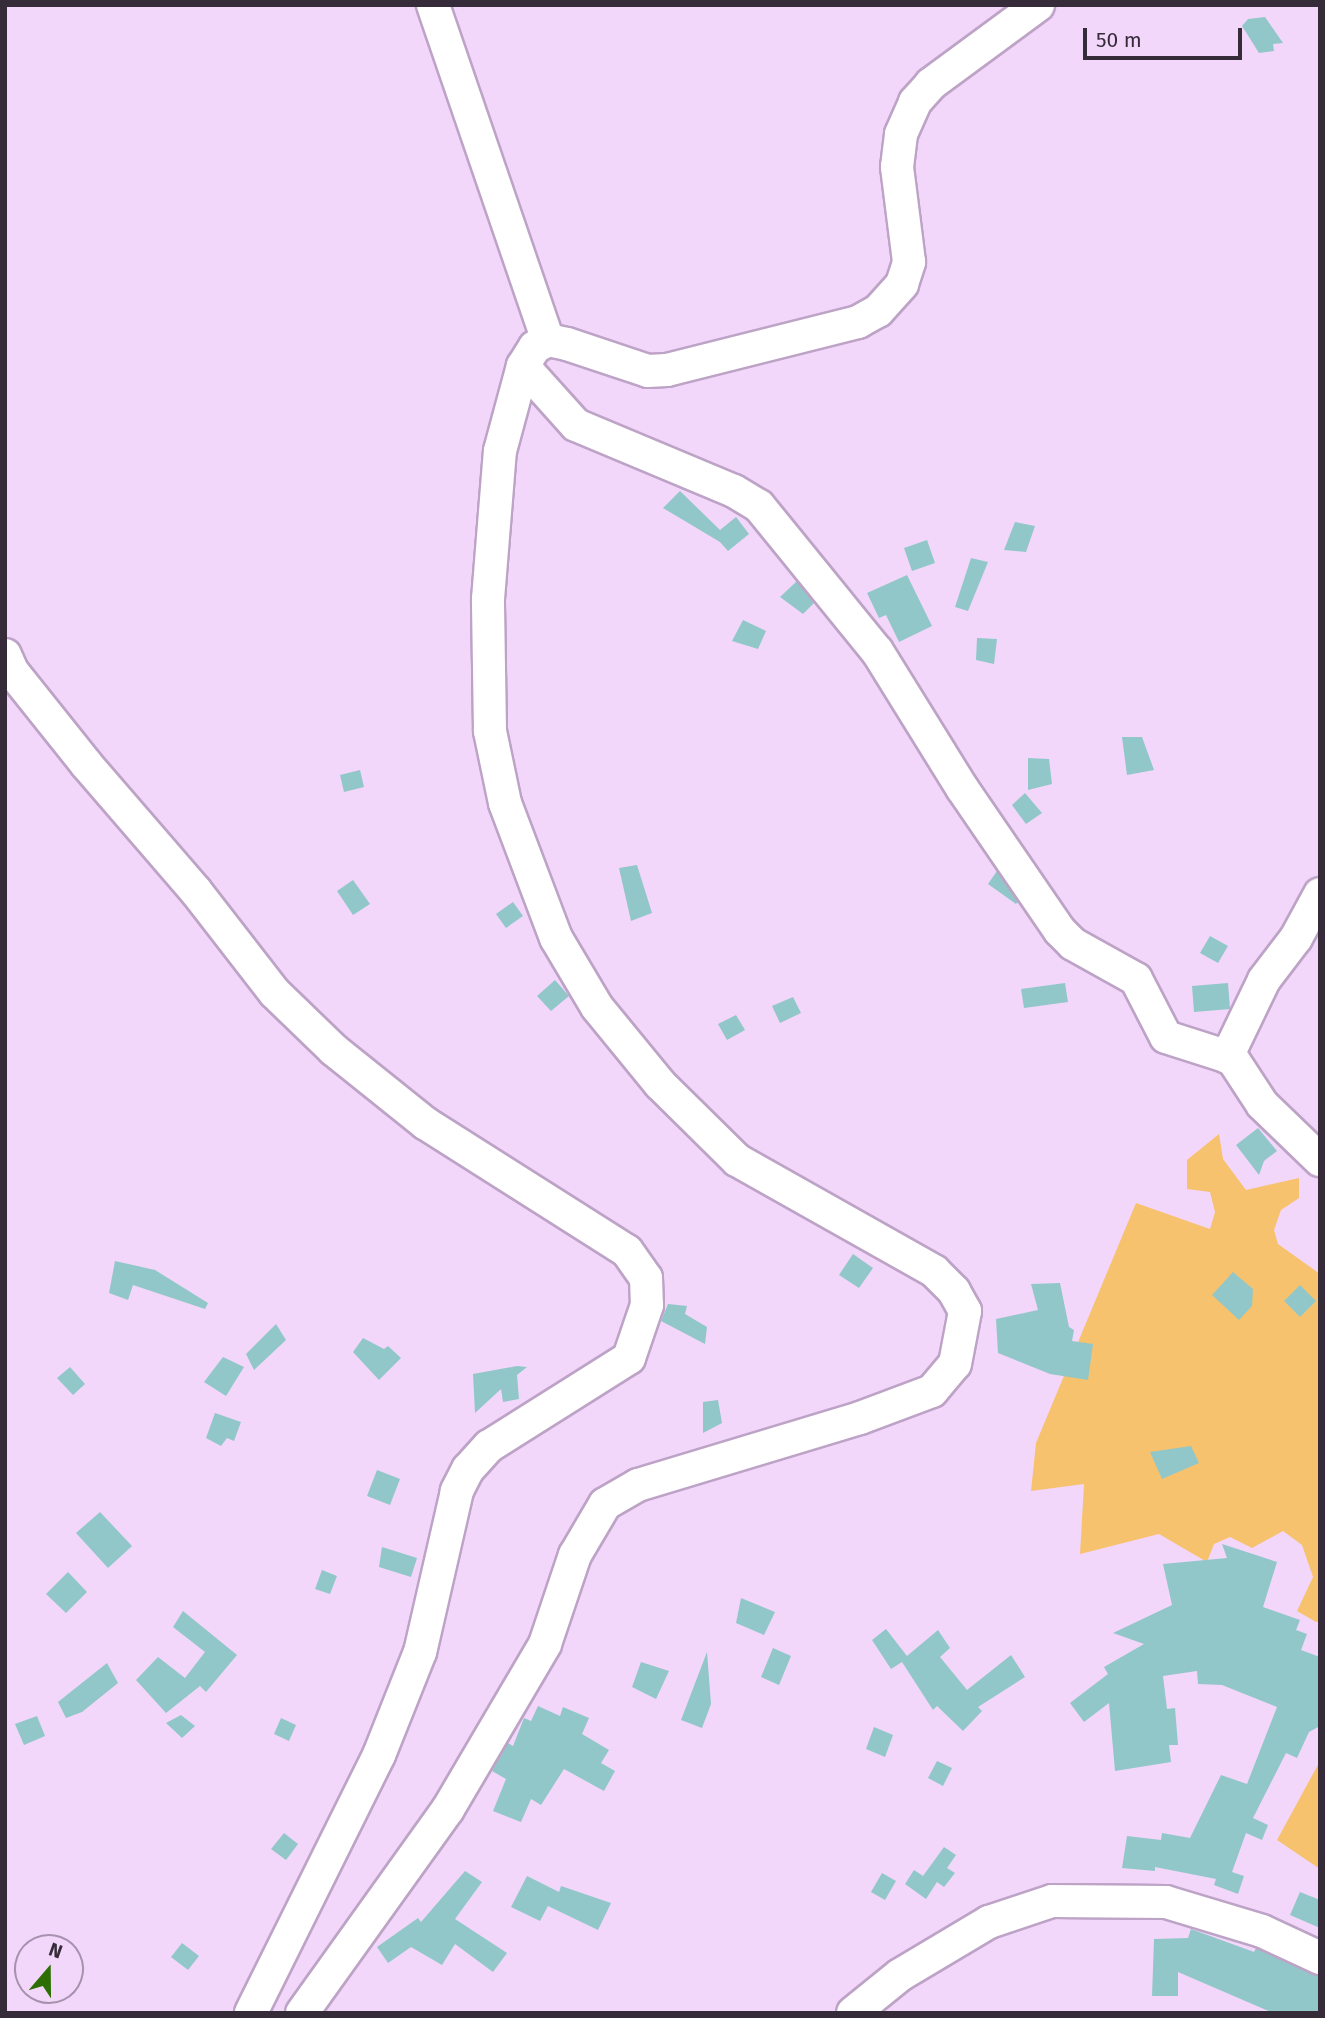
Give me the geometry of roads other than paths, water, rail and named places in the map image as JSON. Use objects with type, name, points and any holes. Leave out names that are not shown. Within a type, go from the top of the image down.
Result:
[{"type":"street","points":[[433,5],[548,340]]},
{"type":"street","points":[[303,2013],[448,1809],[545,1644],[575,1555],[605,1504],[638,1485],[860,1418],[932,1391],[955,1364],[962,1340],[965,1311],[934,1271],[737,1160],[660,1084],[597,1007],[556,938],[505,803],[490,731],[488,600],[500,452],[523,366],[535,347],[548,340],[648,371],[858,322],[878,311],[902,285],[909,262],[897,167],[901,134],[915,102],[931,84],[1038,5]]},
{"type":"street","points":[[523,366],[576,425],[734,491],[759,506],[877,651],[962,788],[1060,931],[1073,944],[1136,979],[1166,1037],[1227,1057],[1262,1104],[1320,1160]]},
{"type":"street","points":[[5,655],[12,671],[62,734],[195,890],[275,992],[334,1050],[425,1123],[627,1251],[646,1278],[647,1305],[629,1358],[489,1446],[468,1469],[457,1491],[420,1652],[335,1846],[251,2013]]},
{"type":"street","points":[[1227,1057],[1252,1002],[1320,894]]},
{"type":"street","points":[[853,2013],[900,1975],[989,1922],[1052,1901],[1166,1902],[1262,1931],[1320,1958]]}]
